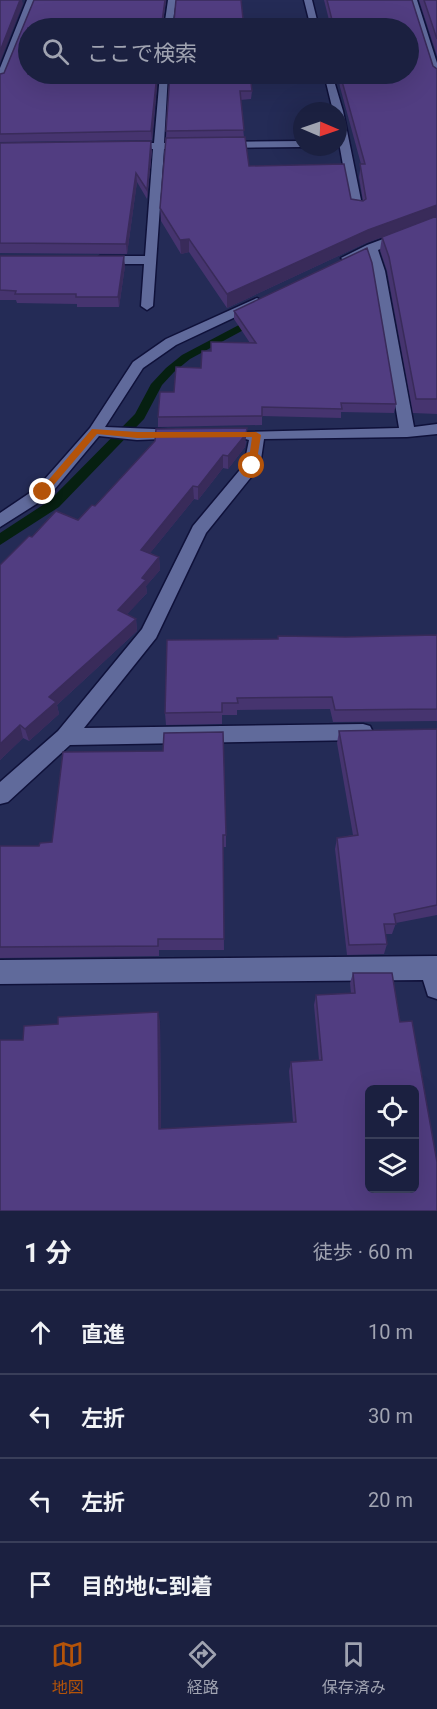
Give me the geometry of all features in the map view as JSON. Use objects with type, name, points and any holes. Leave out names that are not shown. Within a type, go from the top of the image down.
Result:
[{"type":"street","points":[[18,0],[29,0],[21,18]]},
{"type":"street","points":[[169,18],[172,0]]},
{"type":"street","points":[[308,0],[312,18]]},
{"type":"street","points":[[412,0],[418,18]]},
{"type":"street","points":[[419,21],[437,76]]},
{"type":"street","points":[[0,79],[5,53],[18,24]]},
{"type":"street","points":[[147,306],[163,84]]},
{"type":"street","points":[[331,84],[335,102]]},
{"type":"street","points":[[207,146],[293,144]]},
{"type":"street","points":[[114,146],[196,146]]},
{"type":"street","points":[[345,156],[357,210]]},
{"type":"street","points":[[340,262],[371,247],[437,222]]},
{"type":"street","points":[[371,247],[379,271],[407,432]]},
{"type":"street","points":[[92,260],[150,260]]},
{"type":"street","points":[[0,521],[43,492],[95,431],[138,365],[171,342],[267,297]]},
{"type":"street","points":[[233,435],[407,432],[437,429]]},
{"type":"street","points":[[95,431],[137,435],[197,435]]},
{"type":"street","points":[[0,795],[65,737],[149,633],[199,530],[252,466],[256,435]]},
{"type":"street","points":[[65,737],[377,732]]},
{"type":"street","points":[[0,972],[436,974]]},
{"type":"building","points":[[0,0],[20,0],[0,51]]},
{"type":"building","points":[[34,0],[165,0],[163,18],[27,18]]},
{"type":"building","points":[[176,0],[241,0],[243,18],[174,18]]},
{"type":"building","points":[[327,0],[412,0],[418,18],[332,18]]},
{"type":"building","points":[[424,0],[437,0],[437,39]]},
{"type":"building","points":[[419,22],[433,66],[437,69],[437,205],[368,230],[227,294],[189,239],[180,240],[160,208],[166,138],[245,137],[249,166],[344,164],[351,199],[363,201],[366,199],[360,164],[365,164],[343,84],[419,84]]},
{"type":"building","points":[[18,39],[18,84],[156,84],[151,131],[0,134],[0,74],[4,73]]},
{"type":"building","points":[[169,84],[251,84],[252,91],[240,91],[244,130],[166,131]]},
{"type":"building","points":[[151,141],[147,190],[136,173],[126,244],[0,243],[0,143]]},
{"type":"building","points":[[437,216],[437,399],[416,399],[389,257],[382,237]]},
{"type":"building","points":[[367,248],[372,263],[396,404],[341,403],[342,409],[262,407],[262,416],[158,417],[160,392],[174,392],[176,367],[201,368],[202,351],[211,351],[211,342],[256,343],[234,311]]},
{"type":"building","points":[[0,256],[124,256],[118,297],[15,294],[16,291],[0,290]]},
{"type":"building","points":[[247,428],[246,434],[228,456],[223,455],[198,487],[193,486],[141,550],[159,557],[142,578],[146,580],[118,610],[136,619],[49,697],[56,702],[25,729],[20,725],[0,744],[0,565],[29,536],[32,537],[56,511],[78,520],[92,505],[95,506],[155,441],[156,429]]},
{"type":"building","points":[[437,635],[437,709],[335,710],[332,697],[237,698],[238,703],[222,703],[222,712],[165,713],[167,640],[278,639],[278,636]]},
{"type":"building","points":[[437,729],[437,905],[394,914],[396,924],[384,924],[387,944],[349,945],[337,838],[358,835],[339,731]]},
{"type":"building","points":[[223,732],[226,835],[223,835],[224,939],[158,939],[158,946],[0,947],[0,846],[39,846],[40,843],[52,842],[63,752],[163,751],[164,733]]},
{"type":"building","points":[[353,973],[392,973],[400,1022],[412,1021],[437,1162],[437,1211],[0,1211],[0,1040],[23,1040],[24,1026],[58,1024],[58,1017],[158,1012],[159,1129],[296,1122],[291,1062],[322,1060],[316,995],[355,993]]},
{"type":"waterway","points":[[0,540],[54,504],[140,416],[157,384],[170,370],[186,357],[256,319]]},
{"type":"route","points":[[43,492],[95,431],[137,435],[256,435],[252,466]]}]
